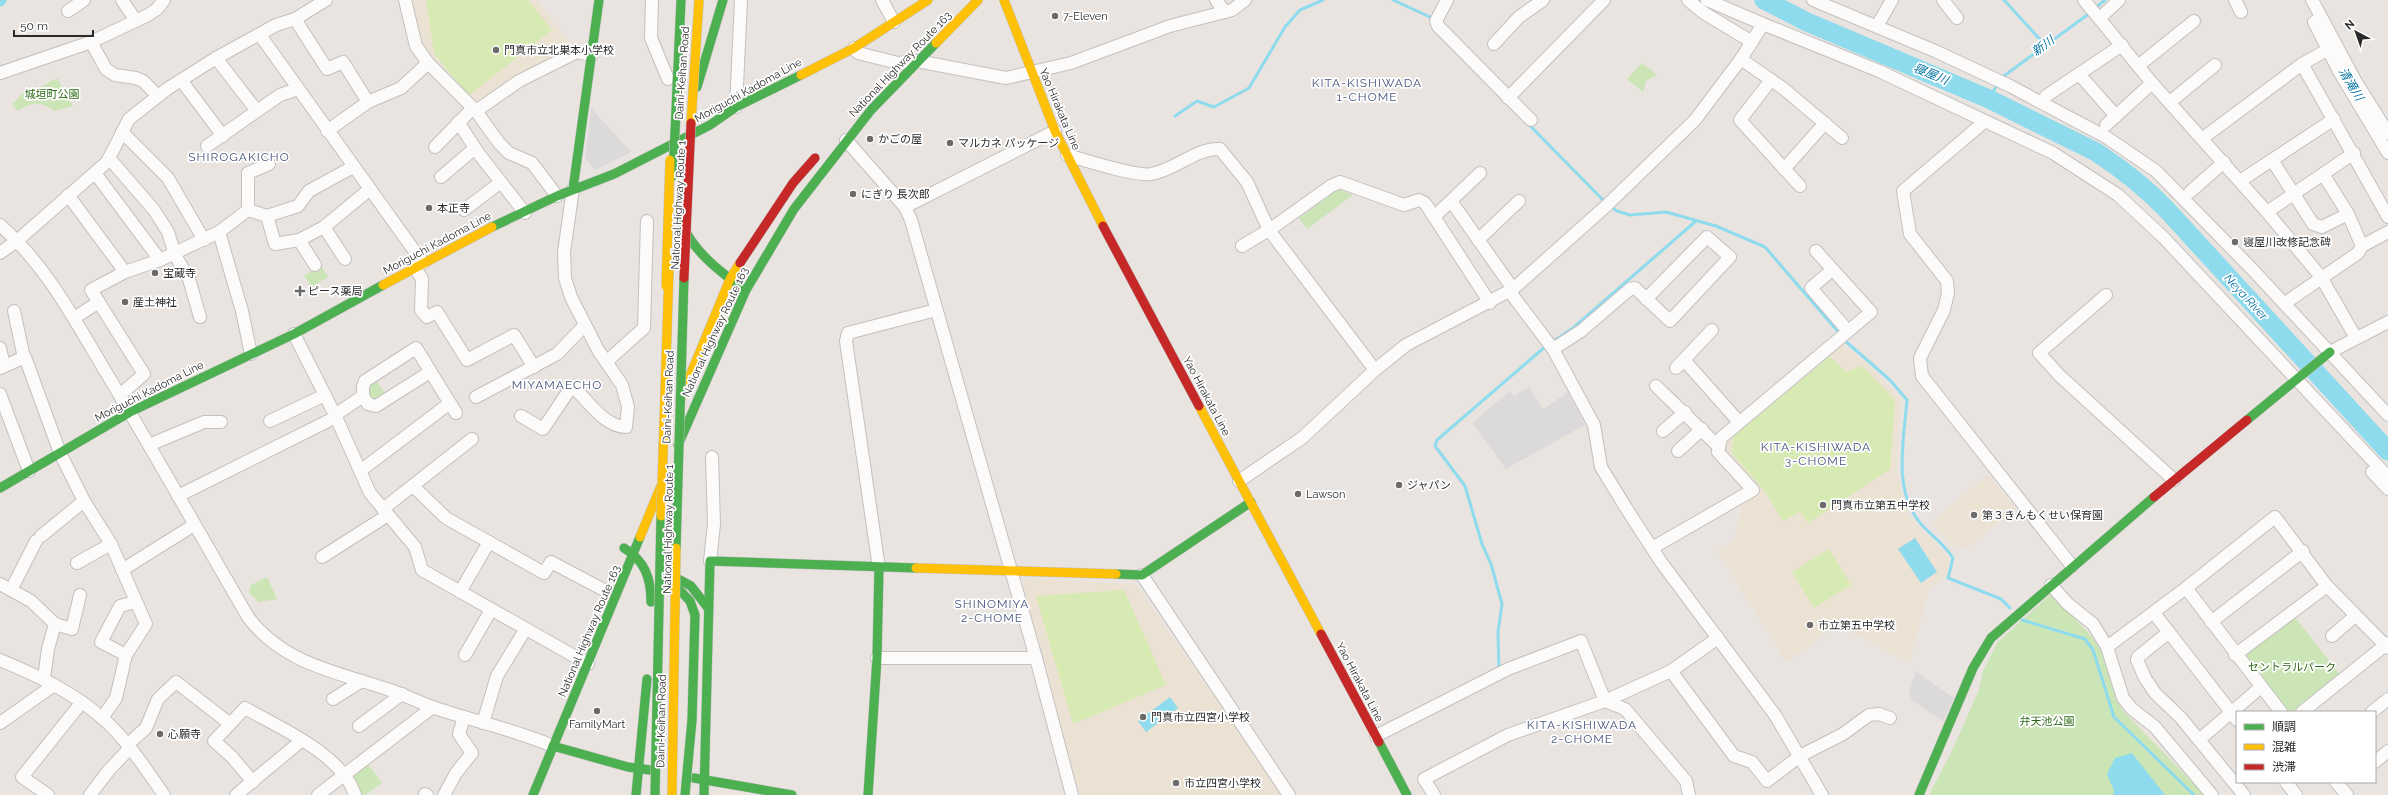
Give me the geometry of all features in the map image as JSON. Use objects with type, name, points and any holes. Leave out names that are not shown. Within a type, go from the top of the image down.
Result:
[{"type":"main road","points":[[573,189],[598,0]]},
{"type":"main road","points":[[674,0],[668,79],[666,146],[668,230],[673,243],[695,265]]},
{"type":"main road","name":"National Highway Route 1","points":[[653,795],[654,625],[665,299],[678,0]]},
{"type":"main road","name":"Daini-Keihan Road","points":[[653,795],[667,316],[681,0]]},
{"type":"main road","name":"Daini-Keihan Road","points":[[672,795],[683,308],[691,106],[699,0]]},
{"type":"main road","name":"National Highway Route 1","points":[[678,795],[678,622],[685,323],[695,100],[702,0]]},
{"type":"main road","points":[[723,0],[680,139],[682,228],[693,245],[720,268],[730,279],[746,290]]},
{"type":"main road","name":"Moriguchi Kadoma Line","points":[[0,488],[130,412],[294,334],[472,236],[525,213],[573,189],[614,174],[666,146],[710,125],[736,107],[854,48],[928,0]]},
{"type":"main road","name":"National Highway Route 163","points":[[522,795],[588,664],[714,358],[746,290],[794,209],[846,140],[913,57],[978,0]]},
{"type":"main road","name":"Yao Hirakata Line","points":[[1004,0],[1055,131],[1106,232],[1407,795]]},
{"type":"main road","name":"National Highway Route 163","points":[[888,73],[898,63]]},
{"type":"main road","name":"National Highway Route 163","points":[[653,468],[730,279],[793,183],[822,150]]},
{"type":"main road","points":[[711,277],[730,279]]},
{"type":"main road","points":[[1919,795],[1973,668],[1992,638],[2072,566],[2328,353]]},
{"type":"main road","points":[[704,795],[710,561],[879,568],[1142,575],[1250,502]]},
{"type":"main road","points":[[622,547],[659,570],[690,601],[695,615],[692,720],[685,795]]},
{"type":"main road","points":[[634,554],[645,566],[651,586],[648,668],[636,795]]},
{"type":"main road","points":[[868,795],[877,658],[879,568]]},
{"type":"main road","points":[[659,570],[682,578],[700,594],[708,608]]},
{"type":"main road","points":[[548,741],[638,768],[792,795]]},
{"type":"main road","name":"National Highway Route 163","points":[[532,795],[548,741]]},
{"type":"street","points":[[68,11],[84,0]]},
{"type":"street","points":[[122,0],[136,21]]},
{"type":"street","points":[[0,73],[91,42],[136,21],[156,9],[164,0]]},
{"type":"street","points":[[0,253],[18,240],[95,173],[109,158],[129,119],[158,96],[216,58],[276,26],[296,19],[326,0]]},
{"type":"street","points":[[405,0],[416,46],[428,63],[474,110],[499,143],[509,153],[532,163],[557,196]]},
{"type":"street","points":[[652,0],[651,38],[668,79]]},
{"type":"street","points":[[736,107],[741,0]]},
{"type":"street","points":[[882,0],[894,22]]},
{"type":"street","points":[[1216,0],[1225,12]]},
{"type":"street","points":[[854,48],[858,53],[898,63],[913,57],[1006,78],[1071,63],[1170,26],[1225,12],[1245,0]]},
{"type":"street","points":[[1447,0],[1436,21],[1438,26],[1531,120]]},
{"type":"street","points":[[1494,44],[1519,17],[1543,0]]},
{"type":"street","points":[[1508,98],[1604,0]]},
{"type":"street","points":[[1688,0],[1704,13],[1752,42]]},
{"type":"street","points":[[1707,0],[1879,71],[1984,122],[2053,152],[2118,195],[2164,238],[2298,379],[2388,477]]},
{"type":"street","points":[[1813,0],[1838,5],[1877,26],[1935,51],[2073,118],[2106,137],[2156,171],[2285,303],[2328,353],[2388,415]]},
{"type":"street","points":[[1877,26],[1892,0]]},
{"type":"street","points":[[1943,0],[1958,18]]},
{"type":"street","points":[[2119,0],[2093,10],[2152,83],[2224,162],[2321,277],[2356,338]]},
{"type":"street","points":[[2234,0],[2242,12]]},
{"type":"street","points":[[2303,0],[2318,20],[2388,153]]},
{"type":"street","points":[[2312,0],[2318,20]]},
{"type":"street","points":[[296,19],[327,70],[343,62],[368,102]]},
{"type":"street","points":[[2138,66],[2194,21]]},
{"type":"street","points":[[1239,481],[1302,438],[1375,370],[1406,345],[1490,303],[1512,290],[1605,207],[1695,120],[1741,59],[1763,24]]},
{"type":"street","points":[[260,35],[370,189],[419,266],[422,279],[421,310],[426,316],[437,312],[467,360],[514,335],[534,367]]},
{"type":"street","points":[[91,42],[106,69],[115,75],[136,78],[158,96]]},
{"type":"street","points":[[2046,96],[2122,45]]},
{"type":"street","points":[[2203,138],[2302,64],[2332,47]]},
{"type":"street","points":[[2332,47],[2388,133]]},
{"type":"street","points":[[434,147],[458,122],[518,81],[577,52],[592,54]]},
{"type":"street","points":[[216,58],[257,111]]},
{"type":"street","points":[[1741,59],[1771,80],[1842,138]]},
{"type":"street","points":[[327,130],[368,102],[401,88],[428,63]]},
{"type":"street","points":[[2302,64],[2354,153],[2388,217]]},
{"type":"street","points":[[2170,102],[2215,65]]},
{"type":"street","points":[[2079,74],[2116,116]]},
{"type":"street","points":[[181,80],[223,136]]},
{"type":"street","points":[[1771,80],[1740,120],[1800,186]]},
{"type":"street","points":[[2106,124],[2152,83]]},
{"type":"street","points":[[207,146],[280,95],[298,89]]},
{"type":"street","points":[[2240,181],[2334,120]]},
{"type":"street","points":[[458,122],[525,213]]},
{"type":"street","points":[[1984,122],[1903,191],[1910,234],[1947,281],[1948,293],[1944,310],[1920,358],[1922,376],[2072,566]]},
{"type":"street","points":[[1784,169],[1825,123]]},
{"type":"street","points":[[905,207],[1055,131]]},
{"type":"street","points":[[122,132],[168,178],[204,240]]},
{"type":"street","points":[[846,140],[905,207],[1036,658],[1072,795]]},
{"type":"street","points":[[441,177],[476,148]]},
{"type":"street","points":[[1067,155],[1150,175],[1172,168],[1209,148],[1220,149],[1247,182],[1269,230],[1375,370]]},
{"type":"street","points":[[2267,212],[2354,153]]},
{"type":"street","points":[[109,158],[154,210],[168,232],[174,255],[189,279],[200,317]]},
{"type":"street","points":[[2272,160],[2313,224],[2322,227],[2348,214]]},
{"type":"street","points":[[2190,192],[2224,162]]},
{"type":"street","points":[[248,210],[248,173],[269,164]]},
{"type":"street","points":[[248,210],[267,216],[298,206],[308,191],[353,167]]},
{"type":"street","points":[[95,173],[160,260]]},
{"type":"street","points":[[1434,217],[1480,173]]},
{"type":"street","points":[[2323,174],[2348,214],[2362,246]]},
{"type":"street","points":[[464,210],[501,182]]},
{"type":"street","points":[[1242,246],[1269,230],[1331,186],[1340,182],[1404,205],[1419,200],[1425,203],[1490,303]]},
{"type":"street","points":[[2169,183],[2190,192],[2225,229],[2231,247]]},
{"type":"street","points":[[267,216],[275,244],[299,240],[324,227],[370,189]]},
{"type":"street","points":[[521,416],[543,429],[572,386],[608,422],[617,427],[626,427],[628,407],[622,385],[606,362],[585,325],[571,297],[565,278],[564,252],[573,189]]},
{"type":"street","points":[[68,195],[124,272]]},
{"type":"street","points":[[1451,201],[1553,349],[1594,425],[1602,467],[1652,548],[1775,715],[1822,795]]},
{"type":"street","points":[[1478,240],[1519,201]]},
{"type":"street","points":[[120,395],[144,374],[91,290],[124,272],[174,255],[204,240],[219,232],[248,210]]},
{"type":"street","points":[[606,362],[644,328],[647,221]]},
{"type":"street","points":[[0,225],[18,240],[47,274],[130,412],[248,617],[261,635],[274,645],[306,662],[402,694],[433,707],[548,741]]},
{"type":"street","points":[[324,227],[346,259]]},
{"type":"street","points":[[219,232],[242,311],[250,354]]},
{"type":"street","points":[[2285,303],[2358,253],[2362,246],[2388,232]]},
{"type":"street","points":[[1553,349],[1581,331],[1630,289],[1635,288],[1646,299],[1670,321],[1730,257],[1706,236],[1646,299]]},
{"type":"street","points":[[299,240],[315,265]]},
{"type":"street","points":[[1652,548],[1753,490],[1718,452],[1721,438],[1871,312],[1816,251]]},
{"type":"street","points":[[1832,270],[1811,288],[1844,334]]},
{"type":"street","points":[[2106,295],[2039,352],[2060,376],[2174,480]]},
{"type":"street","points":[[74,318],[99,302]]},
{"type":"street","points":[[879,568],[846,341],[848,333],[936,310]]},
{"type":"street","points":[[14,311],[24,358],[25,357],[60,453],[84,501],[112,544],[135,602],[146,624],[126,655],[116,698],[102,718]]},
{"type":"street","points":[[2328,353],[2388,322]]},
{"type":"street","points":[[476,397],[557,354],[585,325]]},
{"type":"street","points":[[1712,330],[1680,364],[1739,422]]},
{"type":"street","points":[[294,334],[325,395],[370,493],[415,547],[422,570],[525,630],[588,664]]},
{"type":"street","points":[[0,348],[2,367],[24,358]]},
{"type":"street","points":[[360,471],[451,410],[430,372],[416,348],[366,381],[363,387],[363,396],[368,404],[376,406],[430,372]]},
{"type":"street","points":[[1656,386],[1685,412],[1719,447]]},
{"type":"street","points":[[0,395],[29,471]]},
{"type":"street","points":[[270,421],[325,395]]},
{"type":"street","points":[[178,496],[335,416],[363,396]]},
{"type":"street","points":[[1663,432],[1685,412]]},
{"type":"street","points":[[149,445],[204,422],[221,422]]},
{"type":"street","points":[[1678,451],[1702,429]]},
{"type":"street","points":[[322,557],[386,512],[413,486],[472,439]]},
{"type":"street","points":[[2359,446],[2358,453],[2366,465],[2388,489]]},
{"type":"street","points":[[710,561],[714,524],[712,456]]},
{"type":"street","points":[[413,486],[446,518],[544,574],[551,562],[604,590]]},
{"type":"street","points":[[11,590],[39,539],[84,501]]},
{"type":"street","points":[[2107,647],[2154,613],[2275,517],[2303,551],[2327,586],[2355,616],[2387,646],[2303,711]]},
{"type":"street","points":[[122,570],[194,525]]},
{"type":"street","points":[[460,592],[489,542]]},
{"type":"street","points":[[77,563],[112,544]]},
{"type":"street","points":[[2211,622],[2303,551]]},
{"type":"street","points":[[1142,575],[1289,795]]},
{"type":"street","points":[[0,584],[31,601],[55,624],[72,629],[80,595]]},
{"type":"street","points":[[2051,585],[2068,604],[2093,624],[2107,647],[2123,698],[2132,709],[2160,732],[2212,795]]},
{"type":"street","points":[[2235,655],[2327,586]]},
{"type":"street","points":[[2186,588],[2235,655],[2280,711]]},
{"type":"street","points":[[126,655],[100,642],[120,606],[135,602]]},
{"type":"street","points":[[465,655],[491,610]]},
{"type":"street","points":[[2154,613],[2234,716],[2200,739]]},
{"type":"street","points":[[2332,636],[2355,616]]},
{"type":"street","points":[[44,678],[48,649],[55,624]]},
{"type":"street","points":[[483,723],[497,676],[525,630]]},
{"type":"street","points":[[2169,632],[2137,660],[2145,678],[2155,693],[2200,739],[2244,795]]},
{"type":"street","points":[[1434,795],[1424,779],[1508,735],[1605,701],[1671,670],[1718,638]]},
{"type":"street","points":[[1376,736],[1508,669],[1581,641],[1605,701],[1625,709],[1686,781],[1689,795]]},
{"type":"street","points":[[877,658],[1036,658]]},
{"type":"street","points":[[0,660],[44,678],[82,702],[102,718],[128,746],[164,795]]},
{"type":"street","points":[[1671,670],[1734,756],[1752,762],[1767,781],[1800,756],[1842,734],[1869,715],[1879,714],[1890,718]]},
{"type":"street","points":[[333,699],[362,681]]},
{"type":"street","points":[[90,795],[128,746],[146,728],[158,699],[176,682],[229,723]]},
{"type":"street","points":[[0,723],[54,685]]},
{"type":"street","points":[[2239,711],[2261,687]]},
{"type":"street","points":[[359,726],[402,694]]},
{"type":"street","points":[[2373,711],[2388,699]]},
{"type":"street","points":[[48,795],[22,777],[82,702]]},
{"type":"street","points":[[318,795],[433,707]]},
{"type":"street","points":[[253,782],[232,757],[214,741],[229,723],[245,708],[328,757],[346,775],[355,795]]},
{"type":"street","points":[[444,795],[456,773],[472,753],[460,734],[464,717]]},
{"type":"street","points":[[236,795],[301,741]]},
{"type":"street","points":[[2376,761],[2388,751]]},
{"type":"street","points":[[2287,783],[2296,795]]},
{"type":"shaded area","name":"門真市立北巣本小学校","points":[[409,0],[537,0],[572,46],[564,54],[481,102],[474,103],[419,44],[413,6]]},
{"type":"shaded area","points":[[591,108],[631,152],[595,170],[585,158]]},
{"type":"shaded area","name":"門真市立第五中学校","points":[[1840,344],[1866,363],[1900,398],[1897,469],[1904,506],[1912,520],[1950,559],[1946,575],[1929,589],[1909,663],[1837,624],[1807,648],[1786,661],[1717,550],[1734,541],[1743,503],[1761,492],[1725,452],[1725,440]]},
{"type":"shaded area","points":[[1529,387],[1543,409],[1568,392],[1585,425],[1506,469],[1472,423],[1510,391],[1514,396]]},
{"type":"shaded area","name":"第３きんもくせい保育園","points":[[1988,475],[2015,508],[1968,547],[1952,546],[1932,522]]},
{"type":"shaded area","name":"門真市立四宮小学校","points":[[1027,579],[1135,584],[1283,795],[1080,795],[1019,589]]},
{"type":"shaded area","points":[[1915,671],[1954,698],[1943,721],[1913,701],[1909,694]]},
{"type":"green space","name":"門真市立北巣本小学校","points":[[426,0],[528,0],[552,30],[468,96],[434,53]]},
{"type":"green space","points":[[1642,63],[1657,75],[1646,81],[1643,92],[1627,79]]},
{"type":"green space","name":"城垣町公園","points":[[57,78],[73,106],[54,111],[41,104],[32,104],[18,111],[12,104],[24,92],[33,91]]},
{"type":"green space","points":[[1338,189],[1353,195],[1307,229],[1299,218]]},
{"type":"green space","points":[[321,265],[328,277],[312,287],[304,276]]},
{"type":"green space","points":[[1830,356],[1846,372],[1862,366],[1895,400],[1890,469],[1808,523],[1800,512],[1783,521],[1764,490],[1732,454],[1733,437]]},
{"type":"green space","points":[[375,379],[387,396],[376,400],[367,395],[369,383]]},
{"type":"green space","points":[[1829,549],[1851,585],[1814,608],[1792,572]]},
{"type":"green space","points":[[267,577],[277,599],[259,602],[249,593],[251,585]]},
{"type":"green space","points":[[1124,590],[1166,685],[1073,724],[1036,596]]},
{"type":"green space","name":"弁天池公園","points":[[2052,593],[2091,636],[2101,650],[2122,710],[2205,795],[1929,795],[1951,753],[1979,690],[1983,671],[1997,643]]},
{"type":"green space","name":"セントラルパーク","points":[[2294,616],[2341,676],[2295,711],[2287,711],[2244,658],[2245,655]]},
{"type":"green space","points":[[367,763],[382,783],[365,795],[358,795],[353,773]]},
{"type":"water","points":[[1915,538],[1937,572],[1921,583],[1898,549]]},
{"type":"water","points":[[1170,697],[1178,708],[1146,732],[1138,721]]},
{"type":"water","points":[[2132,753],[2165,795],[2113,795],[2114,791],[2107,774],[2115,758]]},
{"type":"waterway","points":[[1175,116],[1197,101],[1214,107],[1249,88],[1285,27],[1300,10],[1323,0]]},
{"type":"waterway","points":[[1393,0],[1430,17],[1432,22]]},
{"type":"waterway","name":"Neya River","points":[[1764,0],[1807,22],[1989,99],[2096,152],[2115,165],[2142,186],[2167,210],[2388,451]]},
{"type":"waterway","points":[[2004,0],[2046,46]]},
{"type":"waterway","name":"新川","points":[[2094,9],[2105,0]]},
{"type":"waterway","name":"新川","points":[[2001,78],[2090,13]]},
{"type":"waterway","points":[[1433,27],[1606,203]]},
{"type":"waterway","name":"新川","points":[[1989,99],[1998,83]]},
{"type":"waterway","points":[[1610,206],[1617,211],[1630,215],[1666,212],[1716,226],[1765,247],[1840,334]]},
{"type":"waterway","points":[[1551,343],[1573,328],[1696,221]]},
{"type":"waterway","points":[[1843,339],[1890,380],[1907,400],[1902,448],[1903,480],[1906,496],[1912,511],[1921,524],[1942,544],[1953,558],[1948,578],[2001,599],[2010,608]]},
{"type":"waterway","points":[[1499,670],[1498,632],[1502,604],[1491,564],[1482,544],[1465,486],[1435,446],[1437,440],[1546,346]]},
{"type":"waterway","points":[[2022,620],[2085,639],[2093,650],[2114,717],[2194,795]]},
{"type":"traffic: fast","points":[[573,189],[599,0]]},
{"type":"traffic: fast","points":[[673,176],[681,0]]},
{"type":"traffic: fast","points":[[697,87],[723,0]]},
{"type":"traffic: fast","points":[[678,445],[746,290],[794,209],[871,110],[936,43]]},
{"type":"traffic: fast","points":[[492,227],[557,196],[614,174],[710,125],[736,107],[801,75]]},
{"type":"traffic: fast","points":[[682,223],[692,242],[707,259],[741,287]]},
{"type":"traffic: fast","points":[[676,548],[684,278]]},
{"type":"traffic: fast","points":[[0,488],[130,412],[294,334],[383,285]]},
{"type":"traffic: fast","points":[[2247,420],[2330,352]]},
{"type":"traffic: fast","points":[[1919,795],[1973,668],[1991,638],[2154,497]]},
{"type":"traffic: fast","points":[[1116,574],[1142,575],[1251,502]]},
{"type":"traffic: fast","points":[[655,795],[661,516]]},
{"type":"traffic: fast","points":[[533,795],[640,537]]},
{"type":"traffic: fast","points":[[624,548],[642,564],[650,585],[651,602]]},
{"type":"traffic: fast","points":[[704,795],[710,561],[916,568]]},
{"type":"traffic: fast","points":[[868,795],[877,658],[879,568]]},
{"type":"traffic: fast","points":[[665,572],[691,586],[708,608]]},
{"type":"traffic: fast","points":[[666,576],[690,601],[695,615],[692,720]]},
{"type":"traffic: fast","points":[[636,795],[647,679]]},
{"type":"traffic: fast","points":[[685,795],[692,720]]},
{"type":"traffic: fast","points":[[1379,742],[1407,795]]},
{"type":"traffic: fast","points":[[553,746],[628,767],[650,770]]},
{"type":"traffic: fast","points":[[694,778],[792,795]]},
{"type":"traffic: slow","points":[[691,123],[699,0]]},
{"type":"traffic: slow","points":[[801,75],[854,48],[928,0]]},
{"type":"traffic: slow","points":[[936,43],[978,0]]},
{"type":"traffic: slow","points":[[1004,0],[1055,131],[1103,226]]},
{"type":"traffic: slow","points":[[666,286],[670,160]]},
{"type":"traffic: slow","points":[[383,285],[492,227]]},
{"type":"traffic: slow","points":[[680,400],[730,279],[740,263]]},
{"type":"traffic: slow","points":[[661,516],[669,270]]},
{"type":"traffic: slow","points":[[1199,406],[1321,634]]},
{"type":"traffic: slow","points":[[640,537],[661,486]]},
{"type":"traffic: slow","points":[[672,795],[676,548]]},
{"type":"traffic: slow","points":[[916,568],[1116,574]]},
{"type":"traffic: jam","points":[[684,278],[691,123]]},
{"type":"traffic: jam","points":[[740,263],[793,183],[815,158]]},
{"type":"traffic: jam","points":[[1103,226],[1199,406]]},
{"type":"traffic: jam","points":[[2154,497],[2247,420]]},
{"type":"traffic: jam","points":[[1321,634],[1379,742]]},
{"type":"place","name":"7-Eleven","points":[[1055,16]]},
{"type":"place","name":"門真市立北巣本小学校","points":[[496,50]]},
{"type":"place","name":"かごの屋","points":[[870,139]]},
{"type":"place","name":"マルカネ パッケージ","points":[[950,143]]},
{"type":"place","name":"にぎり 長次郎","points":[[853,194]]},
{"type":"place","name":"本正寺","points":[[429,208]]},
{"type":"place","name":"寝屋川改修記念碑","points":[[2235,242]]},
{"type":"place","name":"宝蔵寺","points":[[155,273]]},
{"type":"place","name":"ピース薬局","points":[[300,291]]},
{"type":"place","name":"産土神社","points":[[125,302]]},
{"type":"place","name":"ジャパン","points":[[1399,485]]},
{"type":"place","name":"Lawson","points":[[1298,494]]},
{"type":"place","name":"門真市立第五中学校","points":[[1823,505]]},
{"type":"place","name":"第３きんもくせい保育園","points":[[1974,515]]},
{"type":"place","name":"市立第五中学校","points":[[1810,625]]},
{"type":"place","name":"FamilyMart","points":[[597,711]]},
{"type":"place","name":"門真市立四宮小学校","points":[[1143,717]]},
{"type":"place","name":"心願寺","points":[[160,734]]},
{"type":"place","name":"市立四宮小学校","points":[[1176,783]]},
{"type":"district","name":"KITA-KISHIWADA 1-CHOME","points":[[1367,90]]},
{"type":"district","name":"SHIROGAKICHO","points":[[239,157]]},
{"type":"district","name":"MIYAMAECHO","points":[[557,385]]},
{"type":"district","name":"KITA-KISHIWADA 3-CHOME","points":[[1816,454]]},
{"type":"district","name":"SHINOMIYA 2-CHOME","points":[[992,611]]},
{"type":"district","name":"KITA-KISHIWADA 2-CHOME","points":[[1582,732]]},
{"type":"water label","name":"寝屋川","points":[[1931,74]]},
{"type":"water label","name":"清滝川","points":[[2351,84]]}]
